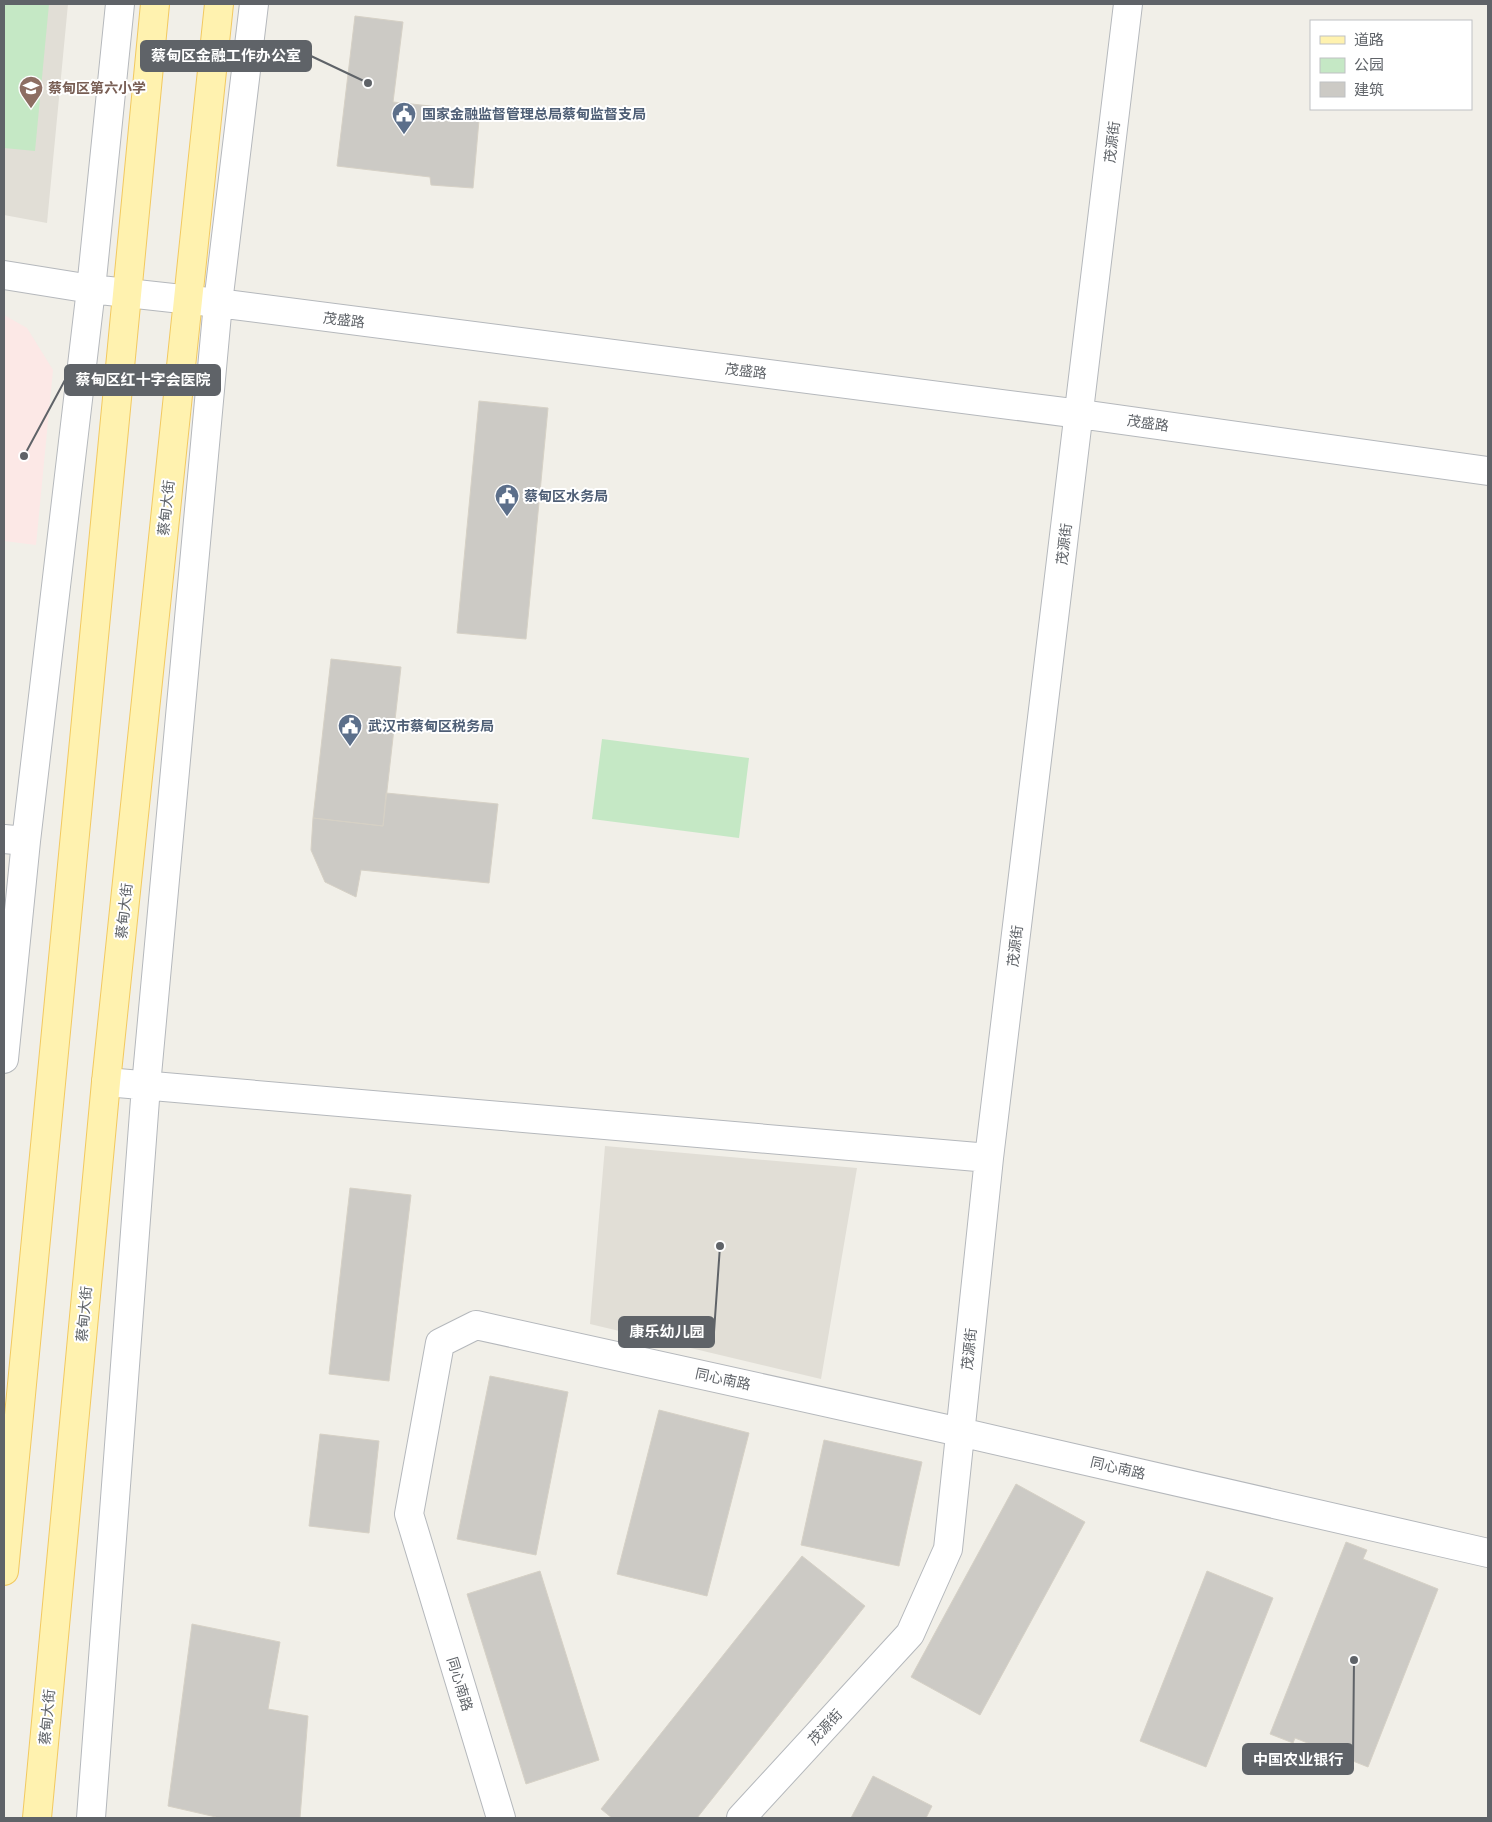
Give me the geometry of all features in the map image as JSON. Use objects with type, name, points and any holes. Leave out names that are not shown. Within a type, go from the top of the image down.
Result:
[{"type":"main road","points":[[4,1571],[154,4]]},
{"type":"main road","name":"蔡甸大街","points":[[37,1818],[106,1082],[219,4]]},
{"type":"street","points":[[4,1059],[15,840],[91,289],[120,4]]},
{"type":"street","points":[[91,1818],[146,1086],[218,303],[254,4]]},
{"type":"street","name":"茂源街","points":[[741,1818],[910,1634],[948,1549],[990,1158],[1128,4]]},
{"type":"street","name":"茂盛路","points":[[4,275],[91,289],[218,303],[1080,414],[1488,471]]},
{"type":"street","points":[[106,1082],[990,1158]]},
{"type":"street","name":"同心南路","points":[[501,1818],[408,1514],[440,1343],[476,1325],[960,1432],[1488,1553]]},
{"type":"shaded area","name":"蔡甸区第六小学","points":[[4,4],[68,4],[47,223],[4,215]]},
{"type":"shaded area","points":[[4,315],[27,328],[53,370],[36,545],[4,541]]},
{"type":"shaded area","points":[[605,1146],[857,1168],[821,1379],[590,1324]]},
{"type":"green space","points":[[4,4],[49,4],[35,151],[4,148]]},
{"type":"green space","points":[[602,739],[749,758],[739,838],[592,819]]},
{"type":"building","points":[[355,16],[403,22],[393,102],[449,108],[450,117],[479,120],[473,188],[431,185],[430,177],[337,166]]},
{"type":"building","points":[[479,401],[548,408],[526,639],[457,633]]},
{"type":"building","points":[[331,659],[401,667],[383,826],[313,818]]},
{"type":"building","points":[[386,793],[498,804],[489,883],[361,870],[356,897],[325,882],[311,850],[313,818],[383,826]]},
{"type":"building","points":[[350,1188],[411,1195],[389,1381],[329,1374]]},
{"type":"building","points":[[490,1376],[568,1392],[536,1555],[457,1539]]},
{"type":"building","points":[[659,1410],[749,1433],[707,1596],[617,1574]]},
{"type":"building","points":[[320,1434],[379,1441],[369,1533],[309,1526]]},
{"type":"building","points":[[824,1440],[922,1462],[899,1566],[801,1545]]},
{"type":"building","points":[[1016,1484],[1085,1522],[980,1715],[911,1677]]},
{"type":"building","points":[[1346,1542],[1367,1550],[1363,1559],[1438,1589],[1368,1767],[1295,1738],[1293,1743],[1270,1734]]},
{"type":"building","points":[[802,1556],[865,1606],[697,1818],[612,1818],[601,1809]]},
{"type":"building","points":[[540,1571],[599,1760],[526,1784],[467,1594]]},
{"type":"building","points":[[1207,1571],[1273,1598],[1206,1767],[1140,1741]]},
{"type":"building","points":[[192,1624],[280,1642],[268,1709],[308,1716],[300,1818],[217,1818],[168,1806]]},
{"type":"building","points":[[873,1776],[932,1806],[926,1818],[851,1818]]},
{"type":"place","name":"蔡甸区金融工作办公室","points":[[368,83]]},
{"type":"place","name":"蔡甸区第六小学","points":[[31,109]]},
{"type":"place","name":"国家金融监督管理总局蔡甸监督支局","points":[[404,135]]},
{"type":"place","name":"蔡甸区红十字会医院","points":[[24,456]]},
{"type":"place","name":"蔡甸区水务局","points":[[507,517]]},
{"type":"place","name":"武汉市蔡甸区税务局","points":[[350,747]]},
{"type":"place","name":"康乐幼儿园","points":[[720,1246]]},
{"type":"place","name":"中国农业银行","points":[[1354,1660]]}]
